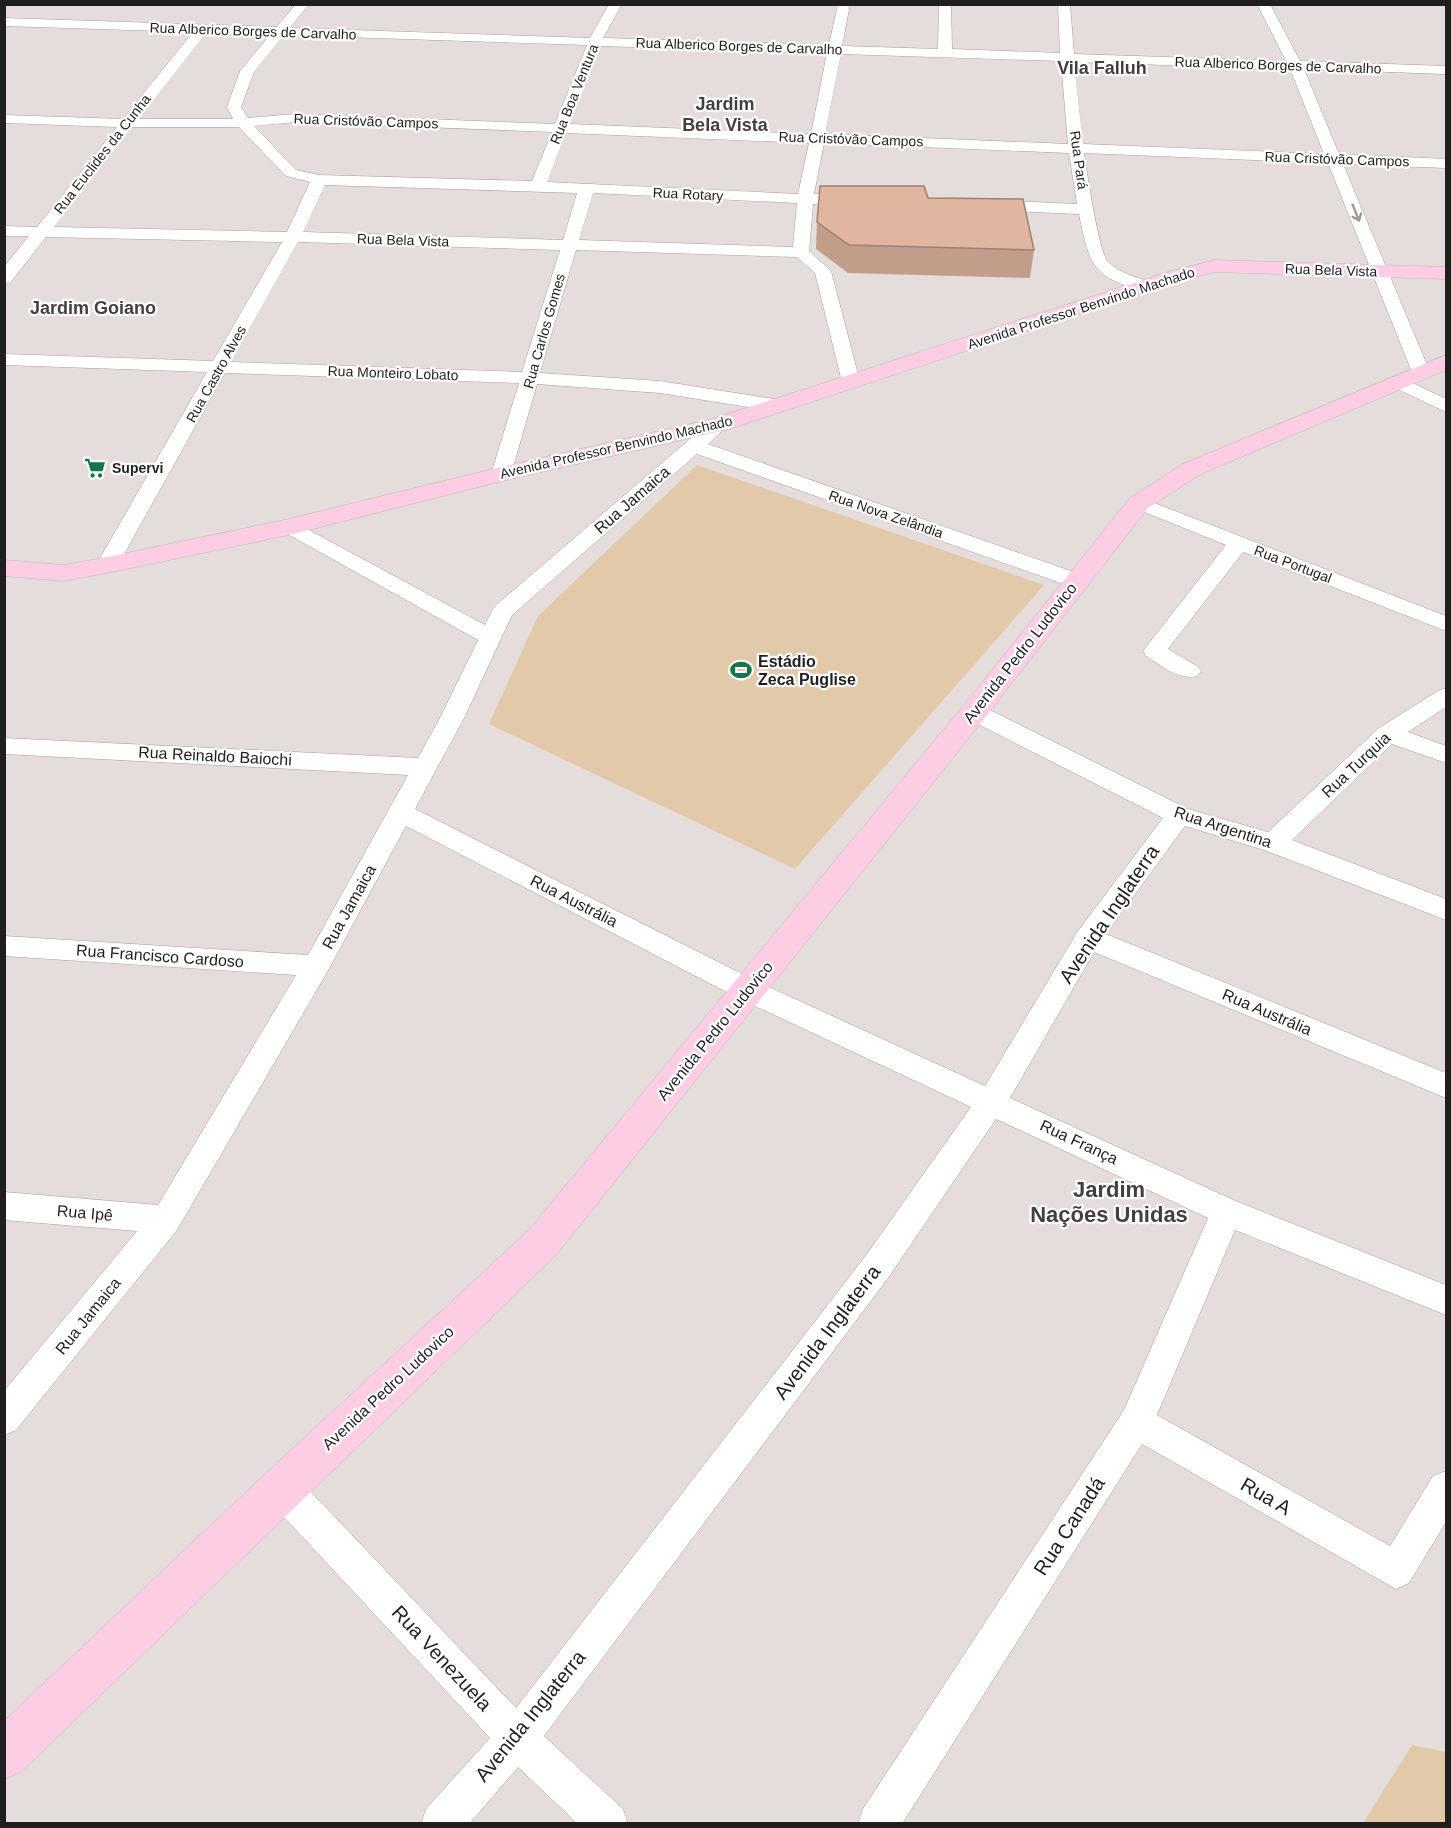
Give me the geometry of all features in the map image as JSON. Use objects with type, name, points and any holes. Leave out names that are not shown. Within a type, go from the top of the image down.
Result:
[{"type":"main road","name":"Rua Bela Vista","points":[[1215,266],[1446,273]]},
{"type":"main road","name":"Avenida Professor Benvindo Machado","points":[[4,568],[64,573],[107,565],[289,527],[501,474],[718,425],[1144,286],[1215,266]]},
{"type":"main road","name":"Avenida Pedro Ludovico","points":[[4,1755],[543,1242],[974,712],[1139,503],[1192,469],[1422,372]]},
{"type":"street","points":[[243,123],[234,107],[247,71],[282,32],[303,4]]},
{"type":"street","name":"Rua Boa Ventura","points":[[538,186],[595,41],[616,4]]},
{"type":"street","points":[[844,4],[805,199],[801,252],[823,271],[851,382]]},
{"type":"street","points":[[945,4],[945,52]]},
{"type":"street","name":"Rua Pará","points":[[1064,4],[1066,58],[1077,149],[1086,209],[1096,254],[1101,264],[1111,272],[1144,286]]},
{"type":"street","points":[[1263,4],[1295,65],[1422,372],[1446,406]]},
{"type":"street","points":[[11,37],[18,35],[30,16]]},
{"type":"street","name":"Rua Alberico Borges de Carvalho","points":[[4,22],[30,16],[202,29],[1446,70]]},
{"type":"street","name":"Rua Euclides da Cunha","points":[[4,279],[125,123],[202,29]]},
{"type":"street","name":"Rua Cristóvão Campos","points":[[4,119],[125,123],[243,123],[295,118],[1446,163]]},
{"type":"street","name":"Rua Rotary","points":[[243,123],[291,173],[319,180],[538,186],[863,201]]},
{"type":"street","name":"Rua Castro Alves","points":[[107,565],[293,237],[319,180]]},
{"type":"street","name":"Rua Carlos Gomes","points":[[501,474],[586,189]]},
{"type":"street","points":[[969,205],[1086,209]]},
{"type":"street","name":"Rua Bela Vista","points":[[4,231],[801,252]]},
{"type":"street","name":"Rua Monteiro Lobato","points":[[4,359],[531,378],[660,387],[780,406]]},
{"type":"street","name":"Rua Jamaica","points":[[4,1418],[166,1220],[316,966],[425,767],[502,612],[718,425]]},
{"type":"street","name":"Rua Nova Zelândia","points":[[694,446],[1077,581]]},
{"type":"street","name":"Rua Portugal","points":[[1139,503],[1446,624]]},
{"type":"street","points":[[289,527],[490,637]]},
{"type":"street","points":[[1189,671],[1154,651],[1239,543]]},
{"type":"street","name":"Rua Turquia","points":[[1273,843],[1388,734],[1446,696]]},
{"type":"street","name":"Rua Argentina","points":[[974,712],[1179,814],[1273,843],[1446,910]]},
{"type":"street","points":[[1388,734],[1446,755]]},
{"type":"street","name":"Rua Reinaldo Baiochi","points":[[4,746],[425,767]]},
{"type":"street","name":"Rua Austrália","points":[[400,812],[748,990]]},
{"type":"street","name":"Avenida Inglaterra","points":[[441,1824],[517,1738],[876,1268],[992,1101],[1088,938],[1179,814]]},
{"type":"street","name":"Rua Austrália","points":[[1088,938],[1446,1086]]},
{"type":"street","name":"Rua Francisco Cardoso","points":[[4,946],[316,966]]},
{"type":"street","name":"Rua França","points":[[748,990],[992,1101],[1227,1212],[1446,1300]]},
{"type":"street","name":"Rua Ipê","points":[[4,1206],[166,1220]]},
{"type":"street","name":"Rua Canadá","points":[[878,1824],[1136,1422],[1227,1212]]},
{"type":"street","name":"Rua A","points":[[1136,1422],[1396,1570],[1446,1489]]},
{"type":"street","name":"Rua Venezuela","points":[[282,1488],[517,1738],[608,1824]]},
{"type":"shaded area","name":"Estádio Zeca Puglise","points":[[697,465],[1044,585],[795,869],[489,724],[538,616]]},
{"type":"shaded area","points":[[1412,1745],[1446,1752],[1446,1823],[1363,1823]]},
{"type":"building","points":[[820,186],[924,186],[928,198],[1023,199],[1034,250],[849,245],[817,222]]},
{"type":"place","name":"Supervi","points":[[95,468]]},
{"type":"place","name":"Estádio Zeca Puglise","points":[[741,670]]},
{"type":"district","name":"Vila Falluh","points":[[1102,68]]},
{"type":"district","name":"Jardim Bela Vista","points":[[725,114]]},
{"type":"district","name":"Jardim Goiano","points":[[93,308]]},
{"type":"district","name":"Jardim Nações Unidas","points":[[1109,1202]]}]
